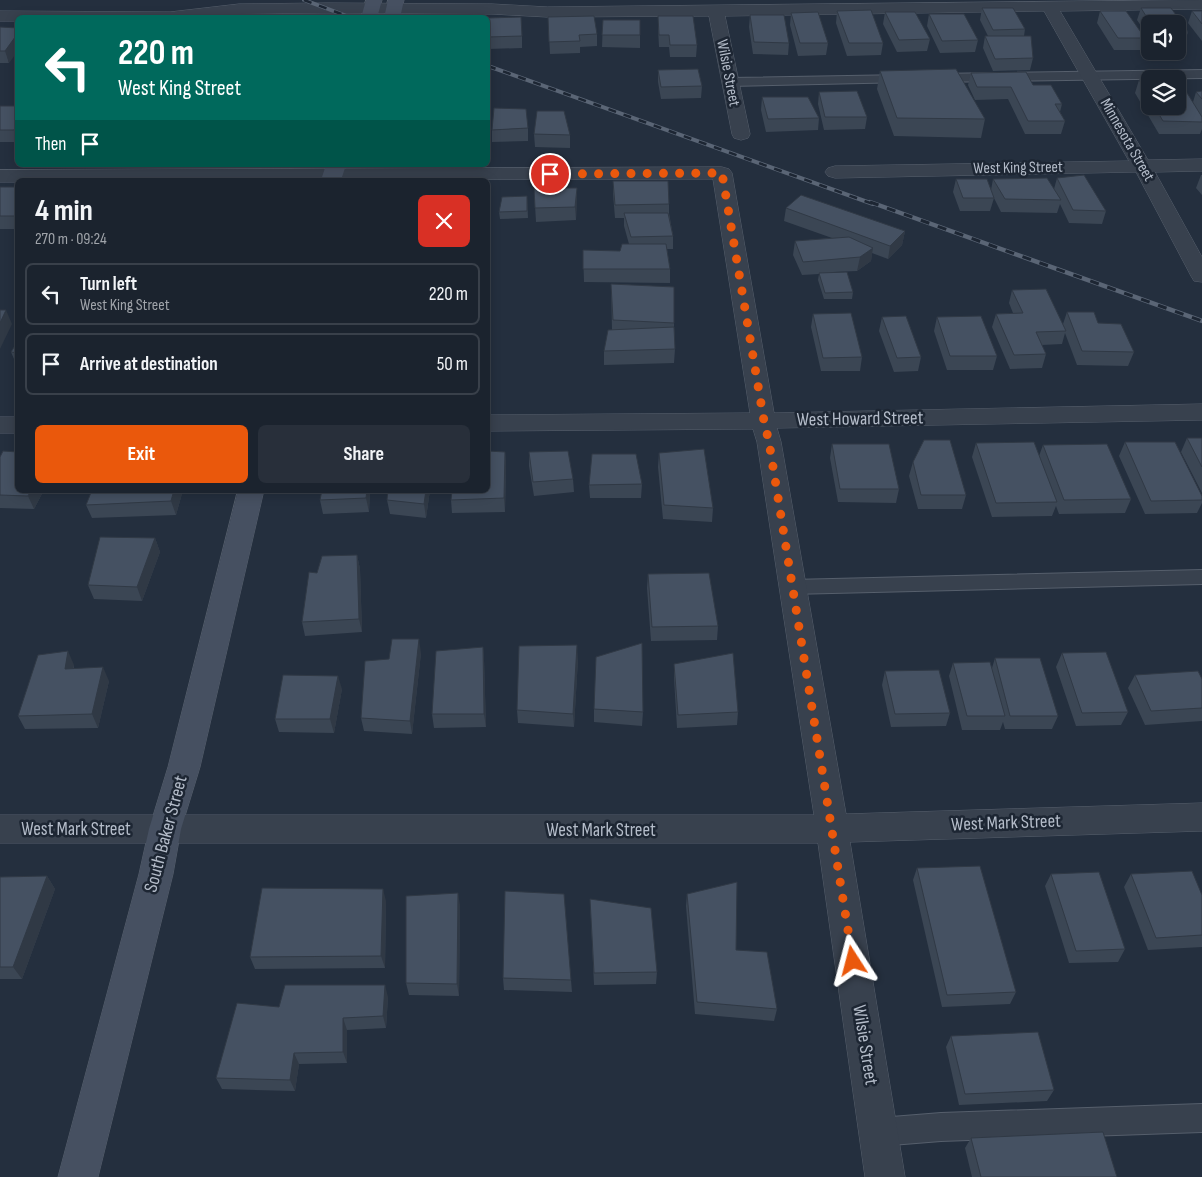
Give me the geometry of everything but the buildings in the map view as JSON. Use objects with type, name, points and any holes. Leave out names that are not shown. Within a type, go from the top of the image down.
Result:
[{"type":"street","points":[[183,15],[239,9],[492,9],[547,12],[1049,6],[1166,2],[1202,4]]},
{"type":"street","name":"Minnesota Street","points":[[1049,6],[1142,166],[1201,274]]},
{"type":"street","name":"Wilsie Street","points":[[716,11],[740,134]]},
{"type":"street","points":[[490,19],[513,18],[547,12]]},
{"type":"street","points":[[0,16],[15,16]]},
{"type":"street","name":"West King Street","points":[[835,172],[1202,165]]},
{"type":"street","points":[[0,176],[333,173]]},
{"type":"street","name":"Wilsie Street","points":[[333,173],[722,173],[769,442],[791,587],[832,828],[885,1177]]},
{"type":"street","name":"West Howard Street","points":[[490,423],[764,421],[1202,412]]},
{"type":"street","points":[[0,425],[15,425]]},
{"type":"street","name":"South Baker Street","points":[[78,1177],[153,884],[165,829],[184,767],[250,493]]},
{"type":"street","name":"West Mark Street","points":[[0,829],[776,830],[1202,817]]},
{"type":"lane","points":[[730,82],[1202,74]]},
{"type":"lane","points":[[791,587],[1202,577]]},
{"type":"lane","points":[[879,1132],[941,1127],[1202,1118]]},
{"type":"railway","points":[[304,0],[344,15]]},
{"type":"railway","points":[[490,67],[873,204]]},
{"type":"railway","points":[[870,202],[1202,321]]},
{"type":"route","points":[[550,174],[722,173],[769,442],[853,961]]}]
